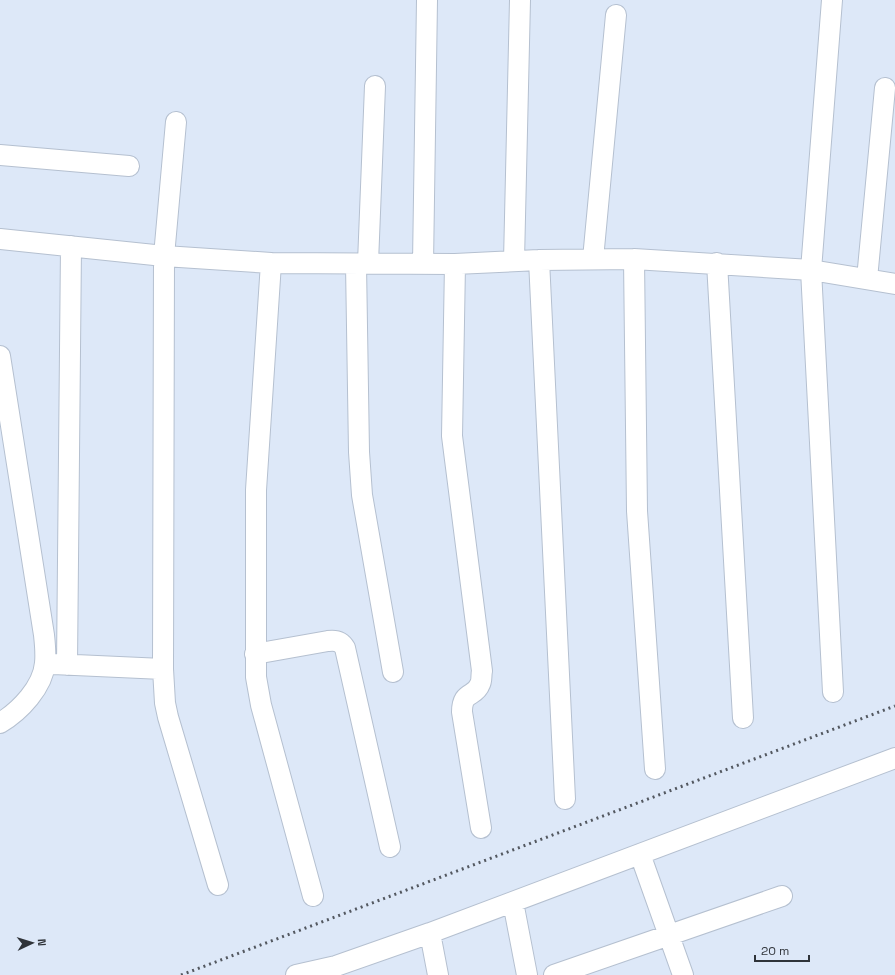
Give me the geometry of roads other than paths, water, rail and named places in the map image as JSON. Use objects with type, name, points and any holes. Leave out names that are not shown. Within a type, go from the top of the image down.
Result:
[{"type":"street","points":[[423,264],[427,0]]},
{"type":"street","points":[[514,261],[520,0]]},
{"type":"street","points":[[832,0],[811,270],[833,692]]},
{"type":"street","points":[[593,259],[616,15]]},
{"type":"street","points":[[375,86],[362,264],[359,452],[362,495],[392,672]]},
{"type":"street","points":[[867,279],[885,88]]},
{"type":"street","points":[[176,122],[164,256],[163,669],[168,717],[218,885]]},
{"type":"street","points":[[0,155],[129,166]]},
{"type":"street","points":[[0,239],[164,256],[271,263],[455,264],[539,260],[634,259],[717,263],[811,270],[895,284]]},
{"type":"street","points":[[67,665],[71,246]]},
{"type":"street","points":[[634,259],[637,511],[655,769]]},
{"type":"street","points":[[539,260],[565,799]]},
{"type":"street","points":[[271,263],[256,490],[256,677],[261,705],[313,896]]},
{"type":"street","points":[[717,263],[743,718]]},
{"type":"street","points":[[455,264],[452,436],[482,671],[480,685],[464,700],[462,712],[481,828]]},
{"type":"street","points":[[0,356],[44,635],[45,664],[40,678],[30,696],[19,709],[0,723]]},
{"type":"street","points":[[255,654],[328,641],[338,641],[343,644],[390,847]]},
{"type":"street","points":[[45,664],[163,669]]},
{"type":"street","points":[[296,975],[346,969],[430,933],[895,758]]},
{"type":"street","points":[[640,854],[683,975]]},
{"type":"street","points":[[554,975],[782,896]]},
{"type":"street","points":[[513,902],[526,975]]},
{"type":"street","points":[[430,933],[438,975]]},
{"type":"railway","points":[[181,975],[895,706]]}]
